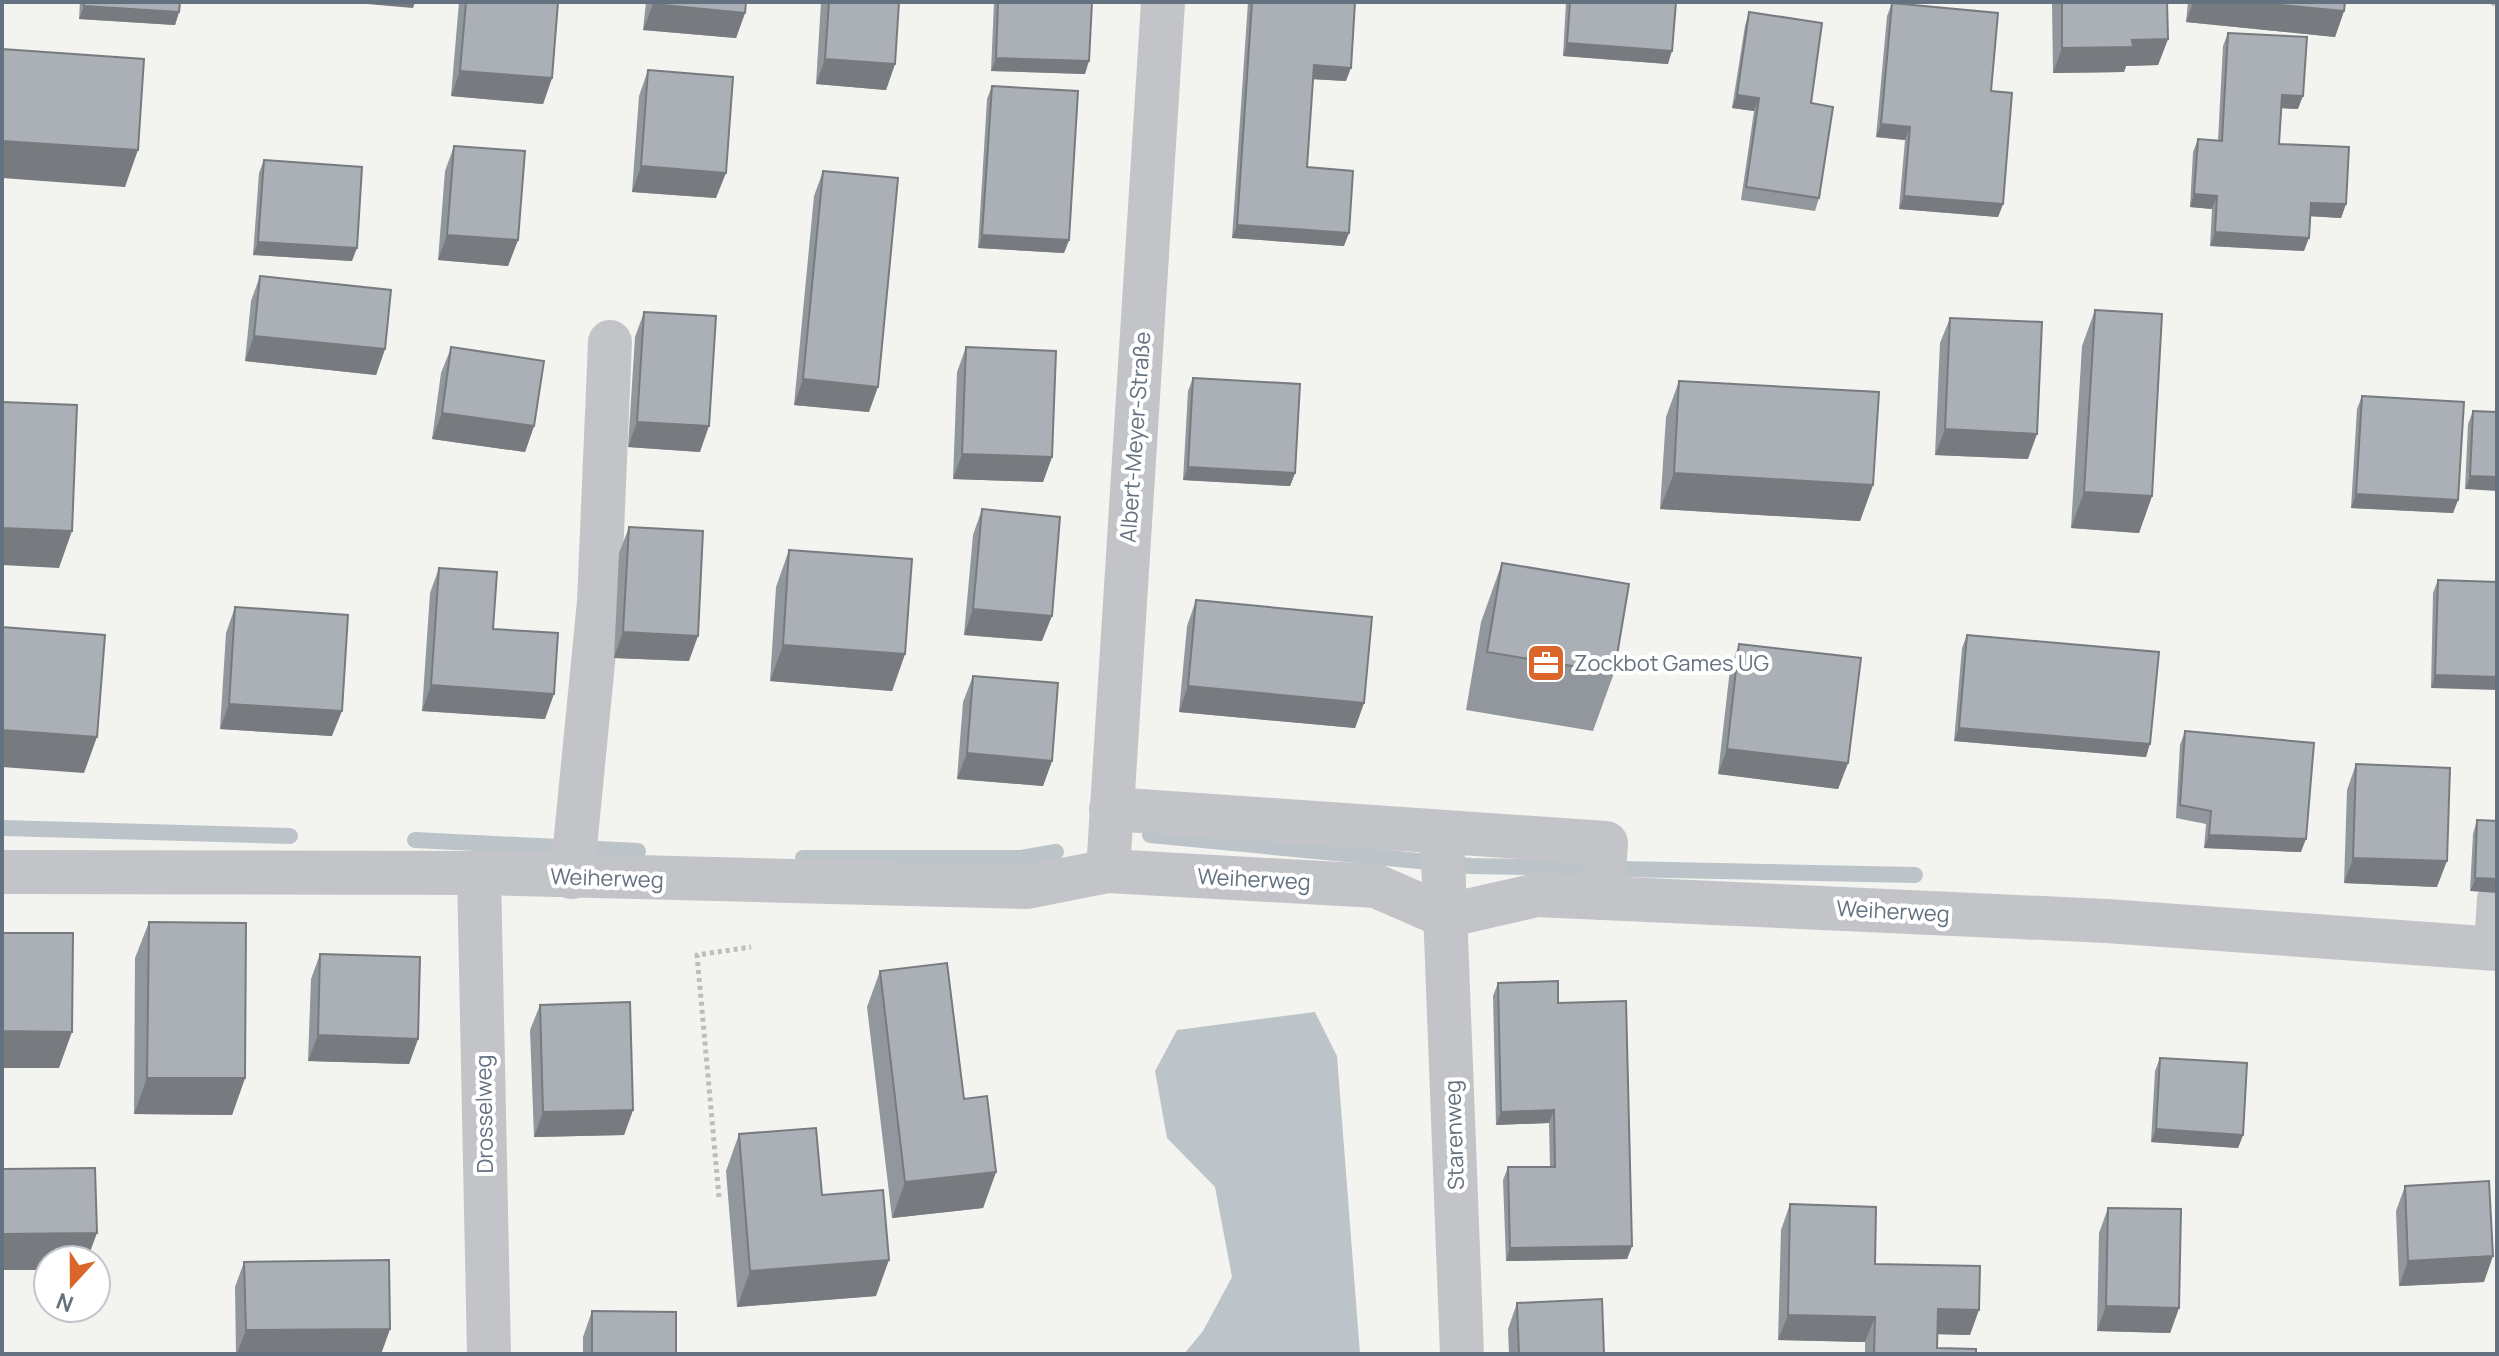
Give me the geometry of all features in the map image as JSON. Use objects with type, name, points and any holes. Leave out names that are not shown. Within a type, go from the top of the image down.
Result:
[{"type":"street","name":"Albert-Meyer-Straße","points":[[1108,871],[1163,2]]},
{"type":"street","points":[[574,857],[599,602],[610,342]]},
{"type":"street","points":[[1111,809],[1442,837],[1606,843],[1603,880]]},
{"type":"street","name":"Starenweg","points":[[1442,837],[1462,1354]]},
{"type":"street","name":"Weiherweg","points":[[2,872],[479,873],[574,857],[1027,887],[1108,871],[1376,886],[1445,903],[1537,895],[1603,880],[2491,949]]},
{"type":"street","name":"Drosselweg","points":[[479,873],[489,1354]]},
{"type":"lane","points":[[2489,898],[2491,949]]},
{"type":"path","points":[[2492,2],[2497,6]]},
{"type":"path","points":[[719,1197],[697,955],[751,947]]},
{"type":"shaded area","points":[[1315,1012],[1337,1056],[1360,1354],[1184,1354],[1203,1331],[1232,1277],[1215,1187],[1167,1138],[1155,1071],[1177,1030]]},
{"type":"building","points":[[84,2],[180,2],[179,12],[84,6]]},
{"type":"building","points":[[466,2],[558,2],[552,78],[460,71]]},
{"type":"building","points":[[653,2],[746,2],[745,13]]},
{"type":"building","points":[[829,2],[899,2],[895,64],[825,59]]},
{"type":"building","points":[[998,2],[1092,2],[1089,61],[996,58]]},
{"type":"building","points":[[1252,2],[1355,2],[1351,68],[1314,65],[1307,167],[1353,171],[1349,233],[1237,225]]},
{"type":"building","points":[[1570,2],[1676,2],[1672,51],[1567,43]]},
{"type":"building","points":[[2062,2],[2167,2],[2168,39],[2132,40],[2133,47],[2062,48]]},
{"type":"building","points":[[2248,2],[2345,2],[2344,11]]},
{"type":"building","points":[[1892,3],[1998,13],[1991,91],[2012,93],[2003,204],[1904,196],[1910,127],[1881,124]]},
{"type":"building","points":[[1749,12],[1822,23],[1811,103],[1833,107],[1819,198],[1746,187],[1759,98],[1737,95]]},
{"type":"building","points":[[2228,33],[2307,37],[2303,96],[2282,95],[2279,144],[2349,147],[2346,204],[2311,203],[2309,238],[2215,232],[2217,196],[2194,194],[2198,139],[2222,141]]},
{"type":"building","points":[[2,49],[144,59],[138,150],[2,141]]},
{"type":"building","points":[[648,70],[733,77],[726,173],[641,166]]},
{"type":"building","points":[[992,86],[1078,91],[1069,240],[982,235]]},
{"type":"building","points":[[454,146],[525,151],[518,240],[447,235]]},
{"type":"building","points":[[264,160],[362,167],[357,248],[258,242]]},
{"type":"building","points":[[823,171],[898,178],[878,387],[803,379]]},
{"type":"building","points":[[260,276],[391,290],[385,349],[254,336]]},
{"type":"building","points":[[2095,310],[2162,314],[2152,496],[2084,492]]},
{"type":"building","points":[[644,312],[716,316],[709,426],[637,422]]},
{"type":"building","points":[[1950,318],[2042,322],[2037,434],[1945,429]]},
{"type":"building","points":[[451,347],[544,361],[534,426],[442,413]]},
{"type":"building","points":[[966,347],[1056,351],[1052,457],[962,454]]},
{"type":"building","points":[[1193,378],[1300,384],[1295,473],[1188,467]]},
{"type":"building","points":[[1679,381],[1879,392],[1873,485],[1674,473]]},
{"type":"building","points":[[2362,396],[2464,402],[2458,500],[2356,494]]},
{"type":"building","points":[[2,402],[77,405],[72,531],[2,528]]},
{"type":"building","points":[[2473,411],[2497,412],[2497,477],[2470,476]]},
{"type":"building","points":[[982,509],[1060,517],[1052,616],[973,609]]},
{"type":"building","points":[[629,527],[703,531],[698,636],[623,632]]},
{"type":"building","points":[[789,550],[912,559],[905,654],[783,645]]},
{"type":"building","points":[[1502,563],[1629,584],[1614,673],[1487,652]]},
{"type":"building","points":[[439,568],[497,572],[493,629],[558,633],[554,694],[431,685]]},
{"type":"building","points":[[2438,580],[2497,582],[2497,677],[2435,675]]},
{"type":"building","points":[[1196,600],[1372,617],[1364,703],[1188,686]]},
{"type":"building","points":[[235,607],[348,615],[342,711],[229,704]]},
{"type":"building","points":[[2,627],[105,635],[97,737],[2,730]]},
{"type":"building","points":[[1967,635],[2159,652],[2150,744],[1959,728]]},
{"type":"building","points":[[1739,644],[1861,658],[1848,763],[1727,749]]},
{"type":"building","points":[[973,676],[1058,683],[1052,761],[967,753]]},
{"type":"building","points":[[2185,731],[2314,743],[2306,839],[2209,835],[2211,811],[2180,805]]},
{"type":"building","points":[[2356,764],[2450,768],[2447,861],[2353,858]]},
{"type":"building","points":[[2477,820],[2497,821],[2497,879],[2475,878]]},
{"type":"building","points":[[149,922],[246,923],[245,1078],[147,1078]]},
{"type":"building","points":[[2,933],[73,933],[72,1032],[2,1031]]},
{"type":"building","points":[[320,954],[420,957],[418,1039],[318,1035]]},
{"type":"building","points":[[947,963],[964,1099],[987,1096],[996,1172],[905,1182],[880,971]]},
{"type":"building","points":[[1558,981],[1558,1003],[1626,1001],[1632,1246],[1510,1248],[1508,1167],[1555,1167],[1554,1110],[1501,1112],[1498,983]]},
{"type":"building","points":[[630,1002],[633,1110],[543,1112],[540,1005]]},
{"type":"building","points":[[2160,1058],[2247,1063],[2243,1135],[2156,1129]]},
{"type":"building","points":[[816,1128],[822,1195],[883,1190],[889,1260],[750,1271],[739,1134]]},
{"type":"building","points":[[95,1168],[97,1233],[2,1234],[2,1169]]},
{"type":"building","points":[[2489,1181],[2493,1256],[2408,1261],[2405,1186]]},
{"type":"building","points":[[1790,1204],[1876,1207],[1875,1264],[1980,1266],[1979,1310],[1938,1309],[1937,1348],[1976,1349],[1976,1354],[1874,1354],[1875,1317],[1788,1315]]},
{"type":"building","points":[[2108,1208],[2181,1209],[2179,1308],[2106,1306]]},
{"type":"building","points":[[389,1260],[390,1329],[246,1330],[244,1262]]},
{"type":"building","points":[[1602,1299],[1604,1354],[1519,1354],[1517,1303]]},
{"type":"building","points":[[592,1311],[676,1312],[676,1354],[592,1354]]},
{"type":"waterway","points":[[2,828],[290,836]]},
{"type":"waterway","points":[[1150,835],[1471,866],[1915,875]]},
{"type":"waterway","points":[[415,840],[638,851]]},
{"type":"waterway","points":[[803,858],[1021,858],[1056,852]]},
{"type":"place","name":"Zockbot Games UG","points":[[1546,663]]}]
